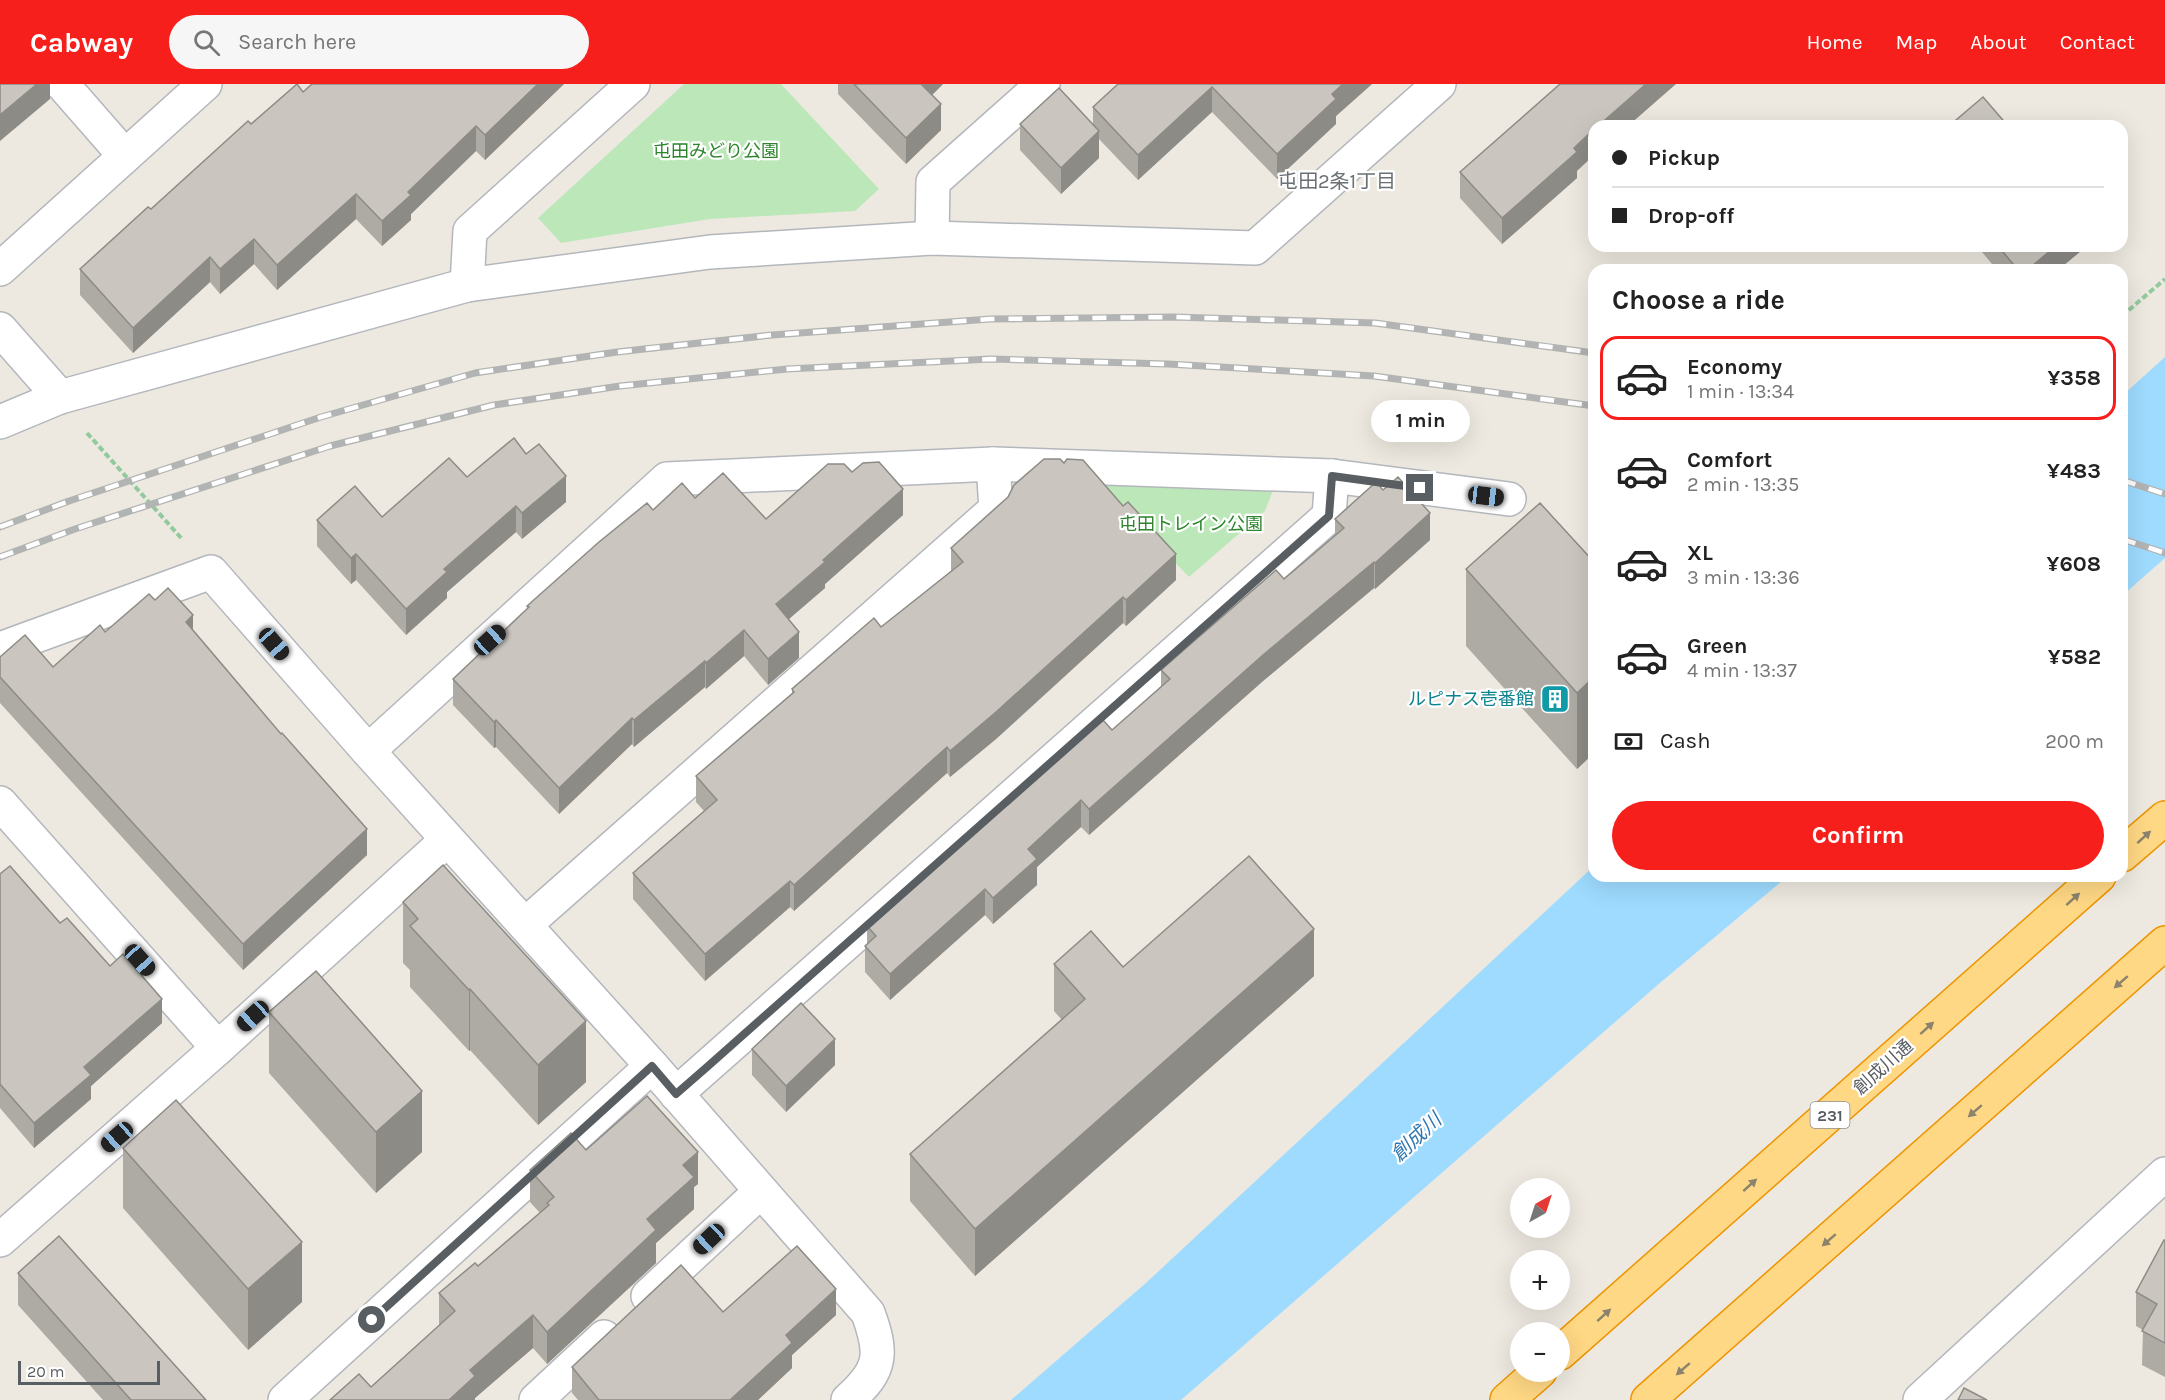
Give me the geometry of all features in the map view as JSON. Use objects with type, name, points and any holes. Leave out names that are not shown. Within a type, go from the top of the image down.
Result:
[{"type":"highway","points":[[2128,850],[2165,818]]},
{"type":"highway","name":"創成川通","points":[[1570,1344],[2092,882]]},
{"type":"highway","points":[[1648,1400],[2165,943]]},
{"type":"highway","points":[[1508,1400],[1528,1382]]},
{"type":"street","points":[[62,84],[125,156]]},
{"type":"street","points":[[0,269],[205,84]]},
{"type":"street","points":[[467,285],[470,231],[633,84]]},
{"type":"street","points":[[932,238],[933,182],[1043,84]]},
{"type":"street","points":[[0,422],[60,397],[467,285],[710,252],[932,238],[1255,248],[1439,84]]},
{"type":"street","points":[[0,329],[60,397]]},
{"type":"street","points":[[526,924],[996,509],[993,464]]},
{"type":"street","points":[[368,751],[667,479],[993,464],[1332,476],[1509,499]]},
{"type":"street","points":[[676,1094],[1329,516],[1332,476]]},
{"type":"street","points":[[0,649],[211,572],[447,840],[526,924],[652,1066],[868,1313],[878,1339],[878,1362],[864,1386],[848,1400]]},
{"type":"street","points":[[0,803],[218,1048]]},
{"type":"street","points":[[0,1240],[218,1048],[447,840]]},
{"type":"street","points":[[285,1400],[652,1066]]},
{"type":"street","points":[[1920,1400],[2165,1174]]},
{"type":"street","points":[[536,1400],[761,1191]]},
{"type":"path","points":[[2128,311],[2165,279]]},
{"type":"path","points":[[84,429],[187,544]]},
{"type":"green space","name":"屯田みどり公園","points":[[684,84],[781,84],[879,189],[855,211],[710,219],[561,243],[538,218]]},
{"type":"green space","name":"屯田トレイン公園","points":[[1098,483],[1274,488],[1265,511],[1189,577]]},
{"type":"water","points":[[2165,357],[2165,558],[2128,591],[2128,390]]},
{"type":"water","name":"創成川","points":[[1588,872],[1588,882],[1781,882],[1661,982],[1181,1400],[1011,1400],[1147,1282]]},
{"type":"building","points":[[0,84],[37,84],[0,115]]},
{"type":"building","points":[[297,84],[303,92],[312,84],[538,84],[485,135],[476,126],[408,192],[411,195],[382,221],[356,194],[277,265],[254,239],[220,269],[210,257],[133,328],[80,269],[148,207],[151,209],[248,121],[251,124]]},
{"type":"building","points":[[854,84],[921,84],[941,104],[906,138]]},
{"type":"building","points":[[1118,84],[1343,84],[1332,94],[1336,99],[1277,154],[1212,87],[1138,155],[1093,107]]},
{"type":"building","points":[[1560,84],[1646,84],[1605,120],[1588,120],[1588,135],[1574,148],[1577,152],[1502,218],[1460,172]]},
{"type":"building","points":[[1059,88],[1099,131],[1061,168],[1020,124]]},
{"type":"building","points":[[1983,97],[2003,120],[1956,120]]},
{"type":"building","points":[[2003,252],[2049,252],[2034,264],[2013,264]]},
{"type":"building","points":[[514,438],[526,454],[539,444],[566,476],[522,513],[516,506],[444,569],[447,572],[406,609],[356,554],[351,558],[317,520],[355,486],[382,517],[449,458],[467,477]]},
{"type":"building","points":[[1044,459],[1060,459],[1064,463],[1067,459],[1083,460],[1123,506],[1128,502],[1176,554],[1126,600],[1123,597],[950,751],[947,747],[794,885],[790,881],[705,954],[633,873],[717,800],[696,776],[794,692],[792,689],[874,618],[881,627],[963,562],[951,548],[1008,497],[1014,485]]},
{"type":"building","points":[[879,462],[903,489],[776,604],[799,632],[768,659],[744,630],[634,720],[632,718],[559,788],[496,720],[494,722],[453,679],[529,607],[527,606],[599,542],[647,503],[653,510],[682,483],[695,498],[723,473],[766,519],[828,464],[844,464],[852,472],[863,463]]},
{"type":"building","points":[[1398,477],[1430,513],[1375,563],[1263,655],[1089,809],[1081,800],[1028,849],[1037,859],[993,898],[985,889],[890,974],[865,946],[876,936],[867,926],[1005,801],[1008,805],[1103,720],[1112,730],[1170,679],[1161,670],[1276,570],[1284,579],[1344,528],[1335,519],[1376,482],[1383,490]]},
{"type":"building","points":[[1540,503],[1588,555],[1588,683],[1577,693],[1466,569]]},
{"type":"building","points":[[168,588],[193,615],[186,622],[281,734],[367,829],[243,944],[0,677],[0,657],[25,635],[53,667],[100,625],[105,632],[149,594],[155,600]]},
{"type":"building","points":[[1249,856],[1314,929],[975,1229],[910,1154],[1085,999],[1054,964],[1091,931],[1123,967]]},
{"type":"building","points":[[443,865],[586,1021],[538,1065],[410,926],[418,919],[403,902]]},
{"type":"building","points":[[10,866],[60,923],[67,918],[110,966],[123,954],[162,999],[84,1067],[91,1075],[34,1123],[0,1084],[0,874]]},
{"type":"building","points":[[316,971],[422,1091],[376,1132],[269,1012]]},
{"type":"building","points":[[801,1003],[835,1039],[786,1086],[752,1049]]},
{"type":"building","points":[[647,1096],[698,1152],[683,1165],[694,1177],[647,1219],[656,1230],[547,1332],[533,1315],[470,1370],[475,1376],[449,1400],[330,1400],[359,1374],[371,1387],[455,1311],[439,1293],[475,1263],[478,1266],[549,1205],[547,1203],[554,1197],[530,1170],[571,1133],[586,1150]]},
{"type":"building","points":[[176,1100],[302,1242],[248,1289],[123,1148]]},
{"type":"building","points":[[59,1236],[206,1400],[131,1400],[18,1273]]},
{"type":"building","points":[[2164,1240],[2165,1343],[2142,1331],[2157,1304],[2136,1292]]},
{"type":"building","points":[[797,1246],[836,1289],[786,1335],[792,1343],[730,1400],[599,1400],[572,1367],[681,1265],[723,1312]]},
{"type":"building","points":[[1964,1388],[1987,1400],[1958,1400]]},
{"type":"railway","points":[[0,527],[69,501],[321,417],[475,373],[617,352],[772,335],[990,319],[1174,317],[1375,323],[1588,352]]},
{"type":"railway","points":[[0,557],[75,529],[330,446],[494,405],[620,386],[787,369],[991,359],[1168,364],[1374,376],[1588,405]]},
{"type":"railway","points":[[2128,482],[2165,494]]},
{"type":"railway","points":[[2128,541],[2165,553]]},
{"type":"place","name":"ルピナス壱番館","points":[[1555,699]]},
{"type":"district","name":"屯田2条1丁目","points":[[1337,181]]},
{"type":"route","points":[[372,1320],[652,1066],[676,1094],[707,1067],[1329,516],[1332,476],[1420,488]]}]
